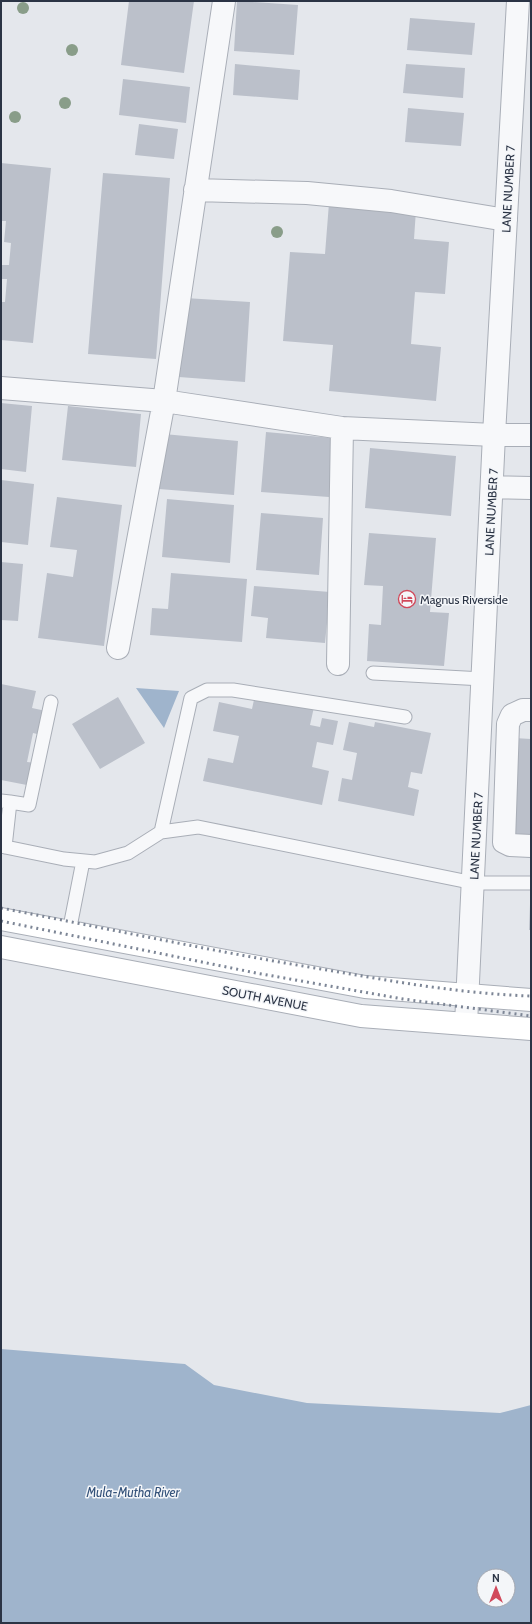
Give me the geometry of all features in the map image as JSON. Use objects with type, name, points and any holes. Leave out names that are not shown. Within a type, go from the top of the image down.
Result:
[{"type":"main road","points":[[1,919],[365,987],[531,1000]]},
{"type":"main road","name":"SOUTH AVENUE","points":[[1,947],[361,1016],[531,1029]]},
{"type":"street","points":[[118,648],[164,400],[224,1]]},
{"type":"street","name":"LANE NUMBER 7","points":[[466,1024],[469,995],[494,436],[518,1]]},
{"type":"street","points":[[195,190],[315,194],[391,201],[506,220]]},
{"type":"street","points":[[1,388],[164,400],[342,428],[494,436],[531,436]]},
{"type":"street","points":[[338,664],[342,428]]},
{"type":"street","points":[[492,487],[531,488]]},
{"type":"street","points":[[531,710],[523,710],[512,715],[508,724],[504,842],[510,846],[531,846]]},
{"type":"lane","points":[[374,673],[483,679]]},
{"type":"lane","points":[[161,832],[191,698],[207,690],[233,690],[260,693],[405,717]]},
{"type":"lane","points":[[51,702],[29,805],[6,801],[3,846],[64,859],[95,862],[128,853],[161,832],[198,827],[474,883],[531,883]]},
{"type":"lane","points":[[69,932],[83,861]]},
{"type":"water","points":[[136,688],[179,691],[164,728]]},
{"type":"water","name":"Mula-Mutha River","points":[[1,1349],[185,1364],[214,1385],[307,1403],[500,1413],[531,1405],[531,1623],[1,1623]]},
{"type":"building","points":[[129,1],[194,1],[184,73],[121,65]]},
{"type":"building","points":[[237,1],[298,5],[294,55],[234,51]]},
{"type":"building","points":[[410,18],[475,23],[472,55],[407,50]]},
{"type":"building","points":[[235,64],[300,70],[298,100],[233,95]]},
{"type":"building","points":[[406,64],[465,68],[463,98],[403,93]]},
{"type":"building","points":[[123,79],[190,87],[186,123],[119,115]]},
{"type":"building","points":[[408,108],[464,113],[461,146],[405,142]]},
{"type":"building","points":[[139,124],[178,129],[174,159],[135,155]]},
{"type":"building","points":[[1,163],[51,168],[33,343],[1,340],[1,302],[5,302],[7,279],[1,279],[1,265],[9,265],[11,243],[4,242],[6,221],[1,221]]},
{"type":"building","points":[[103,173],[170,178],[156,359],[88,354]]},
{"type":"building","points":[[329,203],[416,210],[414,239],[449,242],[445,294],[415,292],[411,344],[441,347],[436,401],[329,391],[333,345],[283,341],[290,252],[325,254]]},
{"type":"building","points":[[185,298],[250,302],[245,382],[179,377]]},
{"type":"building","points":[[1,403],[32,406],[26,472],[1,469]]},
{"type":"building","points":[[68,406],[141,414],[136,467],[62,460]]},
{"type":"building","points":[[266,432],[333,438],[329,497],[261,492]]},
{"type":"building","points":[[164,434],[238,441],[234,495],[159,489]]},
{"type":"building","points":[[370,448],[456,456],[451,516],[365,508]]},
{"type":"building","points":[[1,480],[34,484],[28,545],[1,542]]},
{"type":"building","points":[[57,497],[122,505],[104,646],[38,638],[47,573],[73,577],[77,550],[50,547]]},
{"type":"building","points":[[167,499],[234,505],[230,563],[162,557]]},
{"type":"building","points":[[261,513],[323,518],[319,575],[256,570]]},
{"type":"building","name":"Magnus Riverside","points":[[369,533],[436,538],[430,612],[449,613],[444,666],[367,661],[369,624],[381,625],[383,586],[364,585]]},
{"type":"building","points":[[1,562],[23,564],[18,621],[1,620]]},
{"type":"building","points":[[171,573],[247,579],[242,642],[150,635],[152,608],[168,609]]},
{"type":"building","points":[[254,586],[330,592],[325,643],[266,638],[268,618],[251,616]]},
{"type":"building","points":[[1,684],[36,691],[32,708],[46,711],[41,735],[33,733],[27,762],[36,763],[32,786],[1,780]]},
{"type":"building","points":[[255,695],[314,707],[310,725],[320,727],[322,718],[338,721],[333,745],[317,742],[312,767],[329,771],[322,805],[203,781],[208,758],[233,763],[239,736],[213,731],[219,702],[252,709]]},
{"type":"building","points":[[118,697],[145,743],[100,769],[72,724]]},
{"type":"building","points":[[349,722],[374,727],[375,722],[431,733],[422,774],[411,772],[408,787],[419,790],[414,816],[338,801],[342,778],[352,780],[357,753],[343,750]]},
{"type":"building","points":[[514,738],[531,739],[530,839],[510,838]]},
{"type":"building","points":[[530,904],[531,930],[529,930]]},
{"type":"railway","points":[[1,908],[212,950],[387,980],[483,993],[531,996]]},
{"type":"railway","points":[[1,921],[256,973],[403,999],[531,1016]]},
{"type":"place","name":"Magnus Riverside","points":[[407,599]]}]
